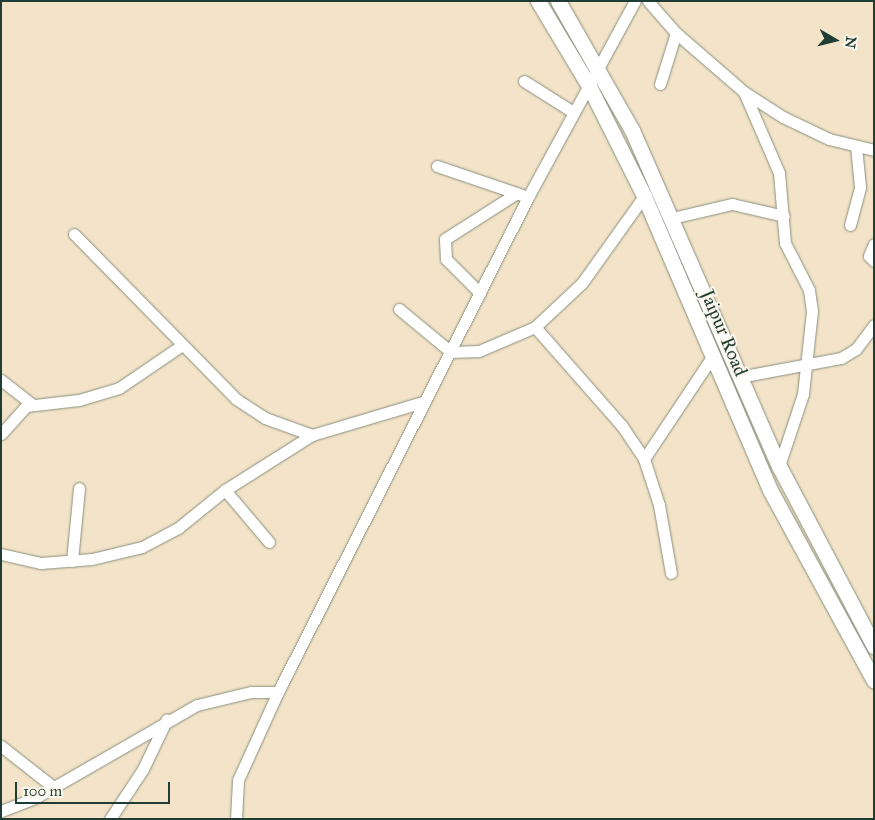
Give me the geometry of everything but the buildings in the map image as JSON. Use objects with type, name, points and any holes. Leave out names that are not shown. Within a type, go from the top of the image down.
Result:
[{"type":"main road","name":"Jaipur Road","points":[[538,1],[590,86],[644,196],[770,490],[874,681]]},
{"type":"main road","name":"Jaipur Road","points":[[558,1],[600,72],[672,218],[779,466],[874,646]]},
{"type":"main road","points":[[714,362],[732,360]]},
{"type":"street","points":[[236,819],[238,780],[278,692],[423,402],[451,352],[480,293],[523,195],[573,112],[600,72],[635,1]]},
{"type":"street","points":[[648,1],[676,34],[744,92],[807,131],[874,150]]},
{"type":"street","points":[[660,84],[676,34]]},
{"type":"street","points":[[524,81],[573,112]]},
{"type":"street","points":[[744,92],[779,173],[785,244],[811,304],[808,367],[779,466]]},
{"type":"street","points":[[850,225],[860,187],[856,146]]},
{"type":"street","points":[[437,166],[523,195]]},
{"type":"street","points":[[480,293],[446,259],[445,239],[523,195]]},
{"type":"street","points":[[399,309],[451,352],[479,351],[535,327],[582,283],[644,196]]},
{"type":"street","points":[[672,218],[732,204],[784,216]]},
{"type":"street","points":[[74,234],[182,345],[253,411],[312,435]]},
{"type":"street","points":[[874,244],[869,256],[874,261]]},
{"type":"street","points":[[739,377],[808,367],[850,354],[874,325]]},
{"type":"street","points":[[535,327],[622,426],[644,459],[659,506],[671,573]]},
{"type":"street","points":[[1,434],[20,410],[32,404],[78,400],[119,388],[182,345]]},
{"type":"street","points":[[644,459],[714,362]]},
{"type":"street","points":[[1,380],[32,404]]},
{"type":"street","points":[[1,554],[41,563],[72,561],[142,547],[178,528],[225,490],[312,435],[423,402]]},
{"type":"street","points":[[72,561],[79,488]]},
{"type":"street","points":[[225,490],[269,542]]},
{"type":"street","points":[[1,811],[52,786],[167,720],[228,696],[278,692]]},
{"type":"street","points":[[110,819],[143,769],[167,720]]},
{"type":"street","points":[[1,746],[52,786]]}]
